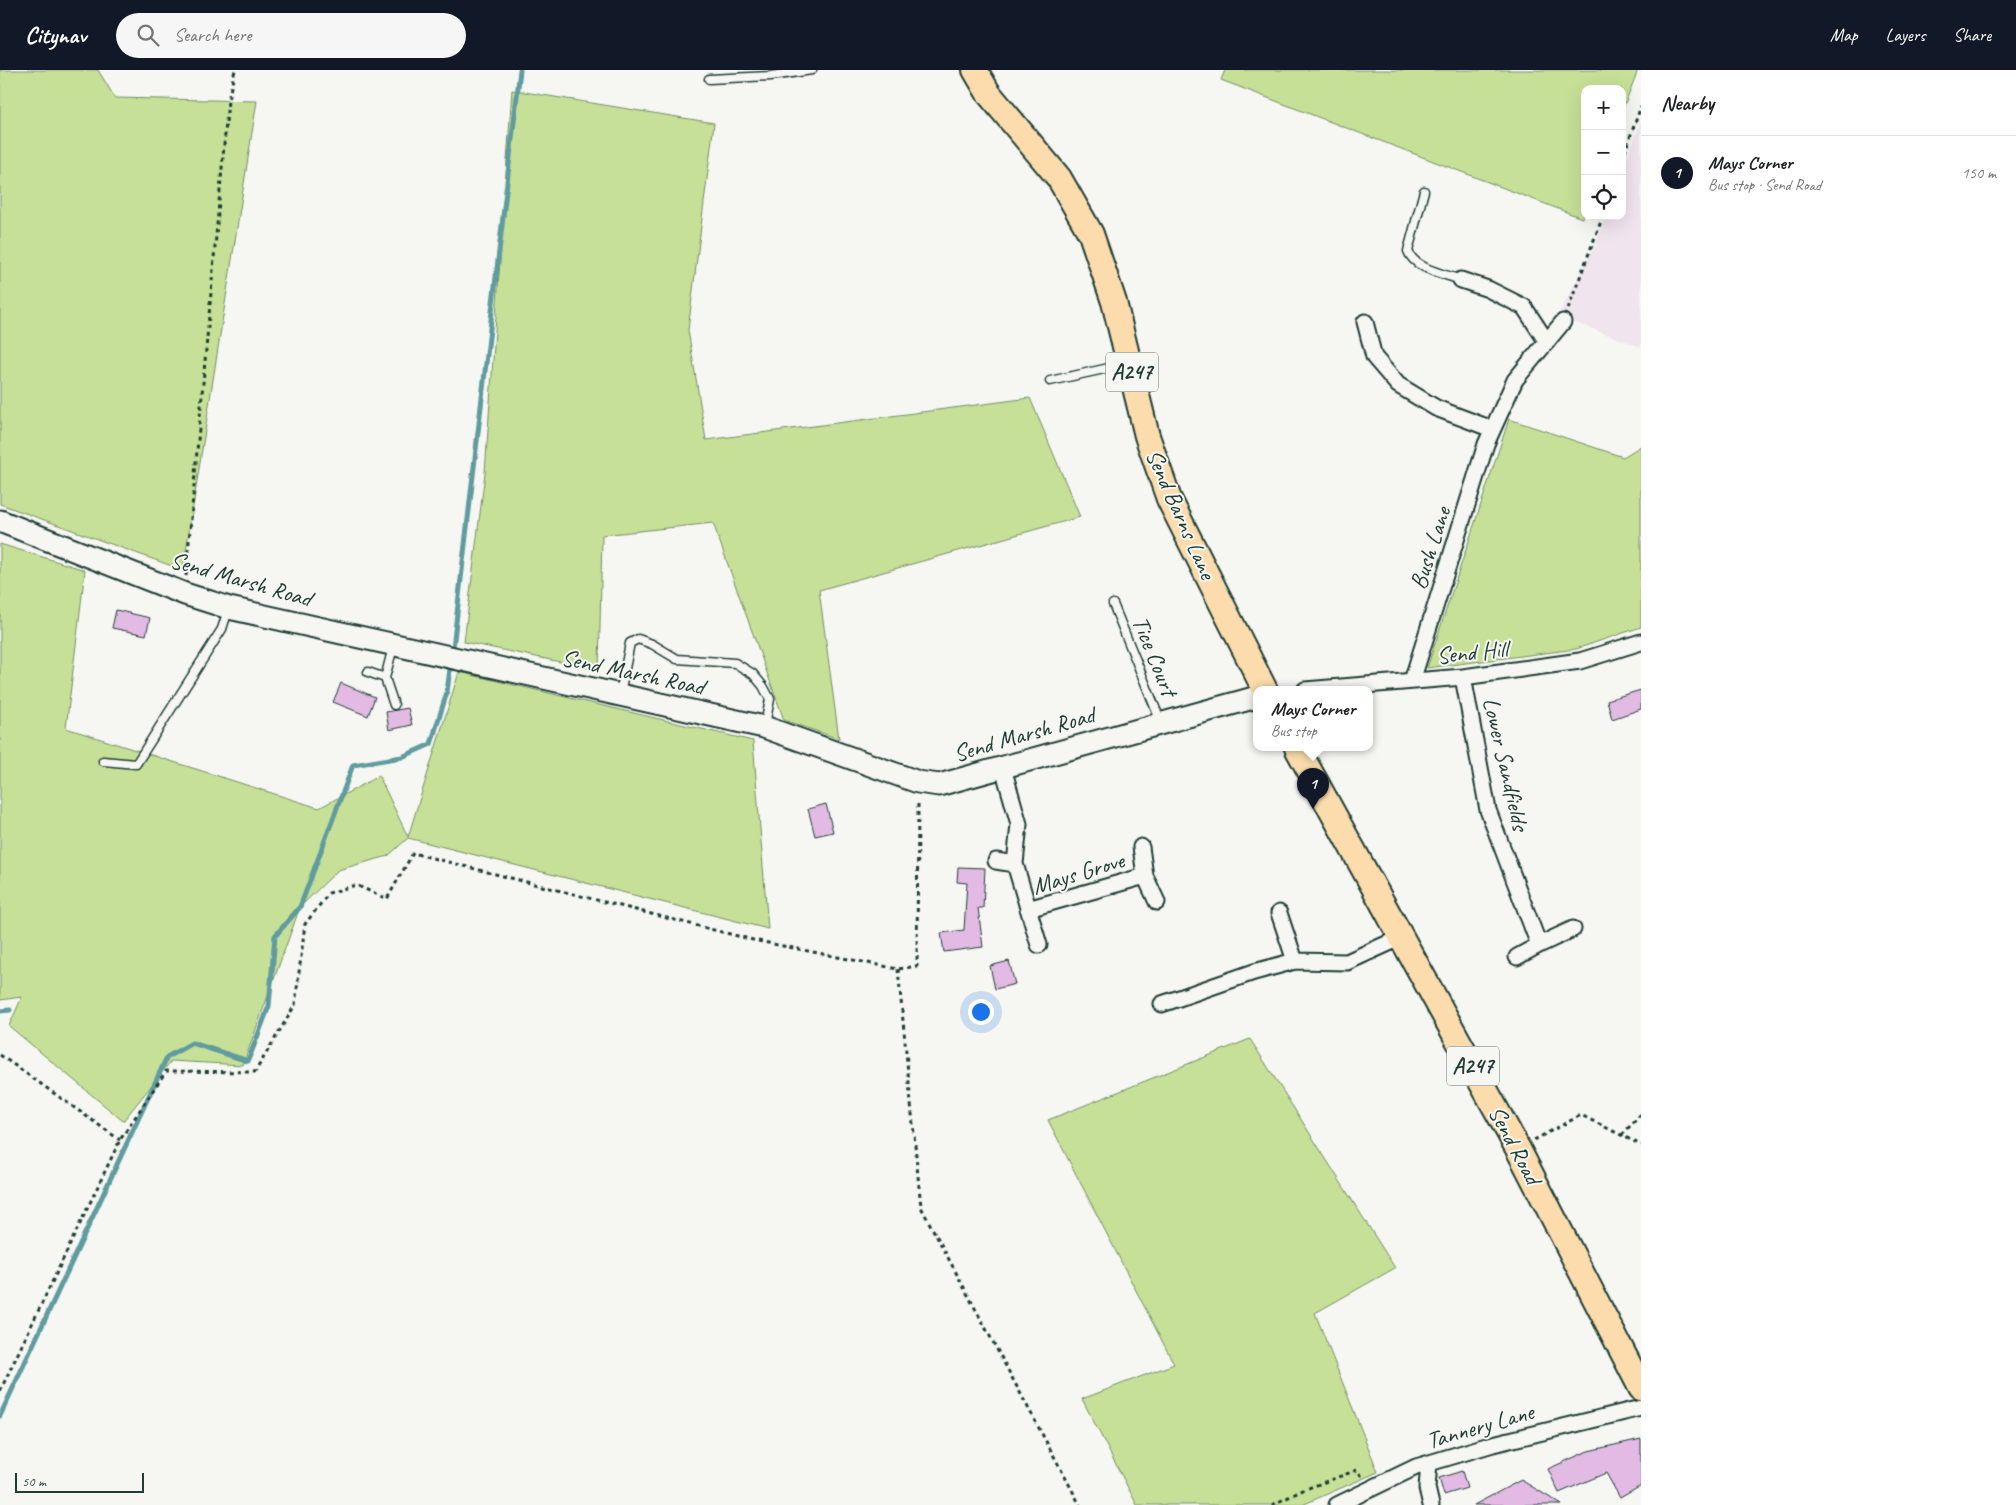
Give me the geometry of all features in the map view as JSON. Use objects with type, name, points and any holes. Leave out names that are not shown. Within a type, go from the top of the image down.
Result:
[{"type":"main road","name":"Send Barns Lane","points":[[976,70],[989,94],[1059,178],[1091,234],[1114,302],[1147,436],[1169,499],[1263,686]]},
{"type":"main road","name":"Send Marsh Road","points":[[0,521],[185,594],[229,608],[764,727],[918,782],[939,785],[1253,698]]},
{"type":"main road","name":"Send Road","points":[[1299,751],[1518,1149],[1641,1388]]},
{"type":"street","points":[[1461,280],[1488,289],[1524,307],[1547,342]]},
{"type":"street","points":[[1366,322],[1374,357],[1398,385],[1436,408],[1492,430]]},
{"type":"street","name":"Bush Lane","points":[[1412,680],[1450,553],[1492,430],[1515,380],[1563,322]]},
{"type":"street","name":"Send Hill","points":[[1347,686],[1463,677],[1580,661],[1641,642]]},
{"type":"street","name":"Lower Sandfields","points":[[1463,677],[1488,810],[1539,945]]},
{"type":"street","points":[[1003,768],[1019,824],[1015,864],[1028,909]]},
{"type":"street","name":"Mays Grove","points":[[1141,847],[1145,876],[1157,902]]},
{"type":"street","name":"Mays Grove","points":[[996,861],[1015,864]]},
{"type":"street","name":"Mays Grove","points":[[1039,945],[1028,909],[1145,876]]},
{"type":"street","points":[[1279,913],[1295,961]]},
{"type":"street","points":[[1517,957],[1573,929]]},
{"type":"street","points":[[1162,1004],[1254,972],[1295,961],[1347,962],[1402,937]]},
{"type":"street","name":"Tannery Lane","points":[[1336,1505],[1369,1488],[1428,1463],[1493,1444],[1641,1408]]},
{"type":"street","points":[[1428,1463],[1427,1488],[1431,1505]]},
{"type":"lane","points":[[709,79],[771,76],[812,70]]},
{"type":"lane","points":[[1424,191],[1408,251],[1410,258],[1422,265],[1461,280]]},
{"type":"lane","points":[[1050,381],[1130,364]]},
{"type":"lane","name":"Tice Court","points":[[1113,604],[1161,722]]},
{"type":"lane","points":[[103,762],[136,764],[222,629],[229,608]]},
{"type":"lane","points":[[620,694],[630,643],[638,639],[652,644],[677,659],[735,663],[753,674],[763,686],[770,699],[764,727]]},
{"type":"lane","points":[[393,645],[385,678],[394,705]]},
{"type":"lane","points":[[368,672],[385,678]]},
{"type":"path","points":[[185,594],[228,100],[235,70]]},
{"type":"path","points":[[1626,149],[1641,106]]},
{"type":"path","points":[[1563,322],[1601,220]]},
{"type":"path","points":[[0,1391],[120,1140],[166,1071],[254,1072],[295,1005],[305,924],[329,893],[356,885],[387,900],[413,853],[753,940],[898,969],[917,966],[918,782]]},
{"type":"path","points":[[898,969],[921,1207],[1080,1505]]},
{"type":"path","points":[[0,1055],[120,1140]]},
{"type":"path","points":[[1622,1135],[1641,1114]]},
{"type":"path","points":[[1518,1149],[1581,1115],[1641,1145]]},
{"type":"path","points":[[1272,1505],[1302,1490],[1358,1470],[1369,1488]]},
{"type":"shaded area","points":[[1641,121],[1641,347],[1558,316],[1595,246],[1605,220],[1626,220],[1626,161]]},
{"type":"green space","points":[[0,70],[98,70],[115,98],[257,101],[183,570],[0,504]]},
{"type":"green space","points":[[1225,70],[1638,70],[1626,101],[1626,85],[1581,85],[1581,218],[1221,80]]},
{"type":"green space","points":[[512,90],[714,123],[688,330],[706,440],[1030,398],[1080,517],[819,590],[839,739],[784,720],[713,523],[602,535],[599,670],[464,642],[485,473]]},
{"type":"green space","points":[[1509,419],[1623,457],[1641,446],[1641,627],[1576,649],[1427,668]]},
{"type":"green space","points":[[0,544],[85,570],[66,728],[319,808],[379,776],[408,837],[459,672],[753,741],[768,929],[408,838],[388,856],[338,870],[300,907],[243,1065],[171,1061],[123,1121],[9,1026],[22,997],[0,1000]]},
{"type":"green space","points":[[1250,1039],[1395,1268],[1315,1313],[1378,1472],[1302,1505],[1137,1505],[1082,1399],[1174,1364],[1048,1120]]},
{"type":"building","points":[[116,610],[150,618],[146,635],[112,628]]},
{"type":"building","points":[[341,683],[375,697],[368,716],[333,702]]},
{"type":"building","points":[[1641,690],[1641,709],[1612,719],[1607,700]]},
{"type":"building","points":[[408,708],[412,725],[389,730],[386,712]]},
{"type":"building","points":[[826,804],[833,832],[815,836],[808,809]]},
{"type":"building","points":[[958,867],[985,868],[983,908],[978,908],[983,947],[944,952],[941,933],[964,930],[967,883],[957,882]]},
{"type":"building","points":[[1009,961],[1015,984],[995,989],[990,966]]},
{"type":"building","points":[[1641,1439],[1641,1486],[1620,1498],[1606,1473],[1559,1493],[1548,1469],[1588,1451]]},
{"type":"building","points":[[1462,1471],[1467,1488],[1444,1495],[1439,1478]]},
{"type":"building","points":[[1521,1480],[1562,1505],[1474,1505]]},
{"type":"waterway","points":[[453,648],[520,70]]},
{"type":"waterway","points":[[0,1416],[167,1057],[192,1043],[248,1061],[269,1006],[275,936],[300,907],[353,765],[402,757],[431,744],[447,692],[450,669]]},
{"type":"waterway","points":[[0,1011],[10,1010]]},
{"type":"place","name":"Mays Corner","points":[[1313,809]]}]
